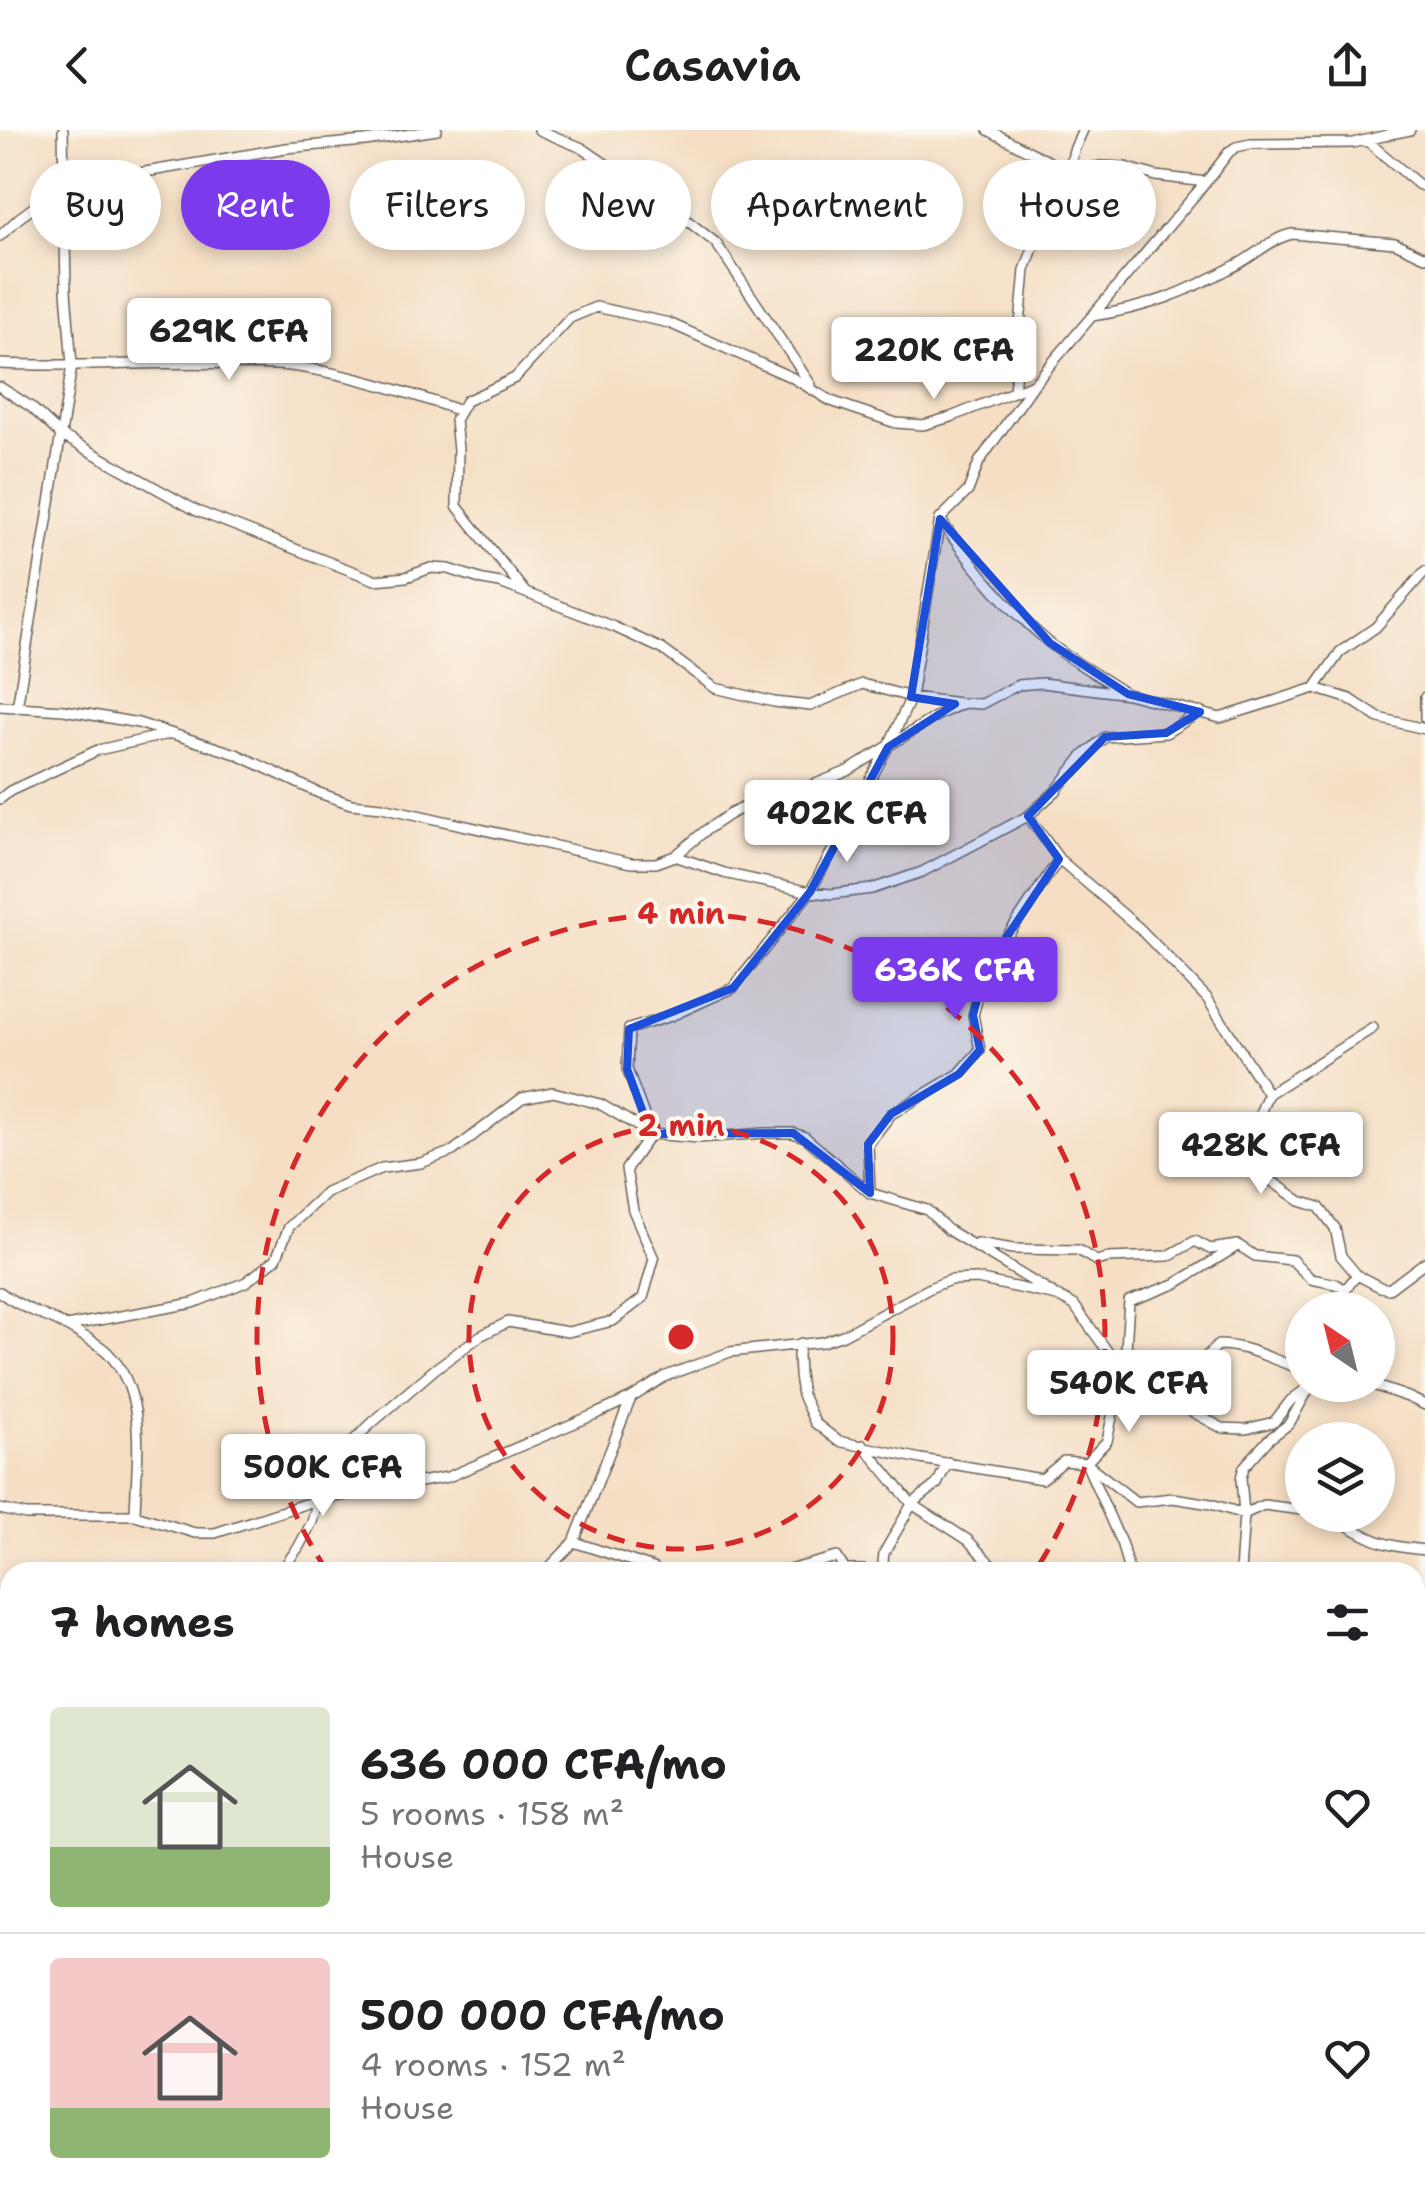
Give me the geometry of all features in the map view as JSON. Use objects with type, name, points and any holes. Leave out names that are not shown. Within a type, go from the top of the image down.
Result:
[{"type":"street","points":[[63,130],[63,160]]},
{"type":"street","points":[[161,169],[286,148],[437,130]]},
{"type":"street","points":[[539,130],[582,148],[716,243],[816,392]]},
{"type":"street","points":[[988,130],[1046,160]]},
{"type":"street","points":[[1072,160],[1083,130]]},
{"type":"street","points":[[651,1134],[627,1069],[630,1029],[672,1016],[732,988],[810,892],[910,697],[940,518],[968,490],[980,462],[1035,383],[1228,152],[1250,144],[1353,143],[1410,130]]},
{"type":"street","points":[[1366,140],[1425,186]]},
{"type":"street","points":[[1156,176],[1206,182]]},
{"type":"street","points":[[0,236],[30,211]]},
{"type":"street","points":[[1092,316],[1130,310],[1193,288],[1281,236],[1292,234],[1395,243],[1425,257]]},
{"type":"street","points":[[17,708],[72,365],[65,250]]},
{"type":"street","points":[[1014,391],[1025,270],[1033,250]]},
{"type":"street","points":[[527,594],[457,506],[455,420],[466,401],[515,378],[570,318],[596,307],[669,322],[793,378],[831,401],[896,423],[923,425],[951,417],[1035,383]]},
{"type":"street","points":[[0,364],[192,362],[296,366],[396,389],[460,411]]},
{"type":"street","points":[[0,387],[61,435],[197,512],[375,580],[449,568],[500,583],[662,649],[715,688],[810,706],[862,684],[910,697],[981,704],[1018,685],[1042,683],[1128,694],[1220,718],[1316,688],[1350,699],[1378,718],[1425,730]]},
{"type":"street","points":[[940,518],[958,546],[1014,610],[1050,643],[1128,694]]},
{"type":"street","points":[[1316,688],[1340,652],[1376,627],[1425,571]]},
{"type":"street","points":[[1425,697],[1425,718]]},
{"type":"street","points":[[0,706],[64,710],[138,722],[236,754],[351,804],[382,807],[631,862],[656,863],[675,856],[730,814],[848,771],[964,703]]},
{"type":"street","points":[[675,856],[810,892],[831,894],[872,889],[922,872],[1028,816],[1105,737],[1166,734],[1200,712]]},
{"type":"street","points":[[0,799],[98,750],[172,734]]},
{"type":"street","points":[[1028,816],[1059,859],[1139,928],[1207,998],[1268,1094]]},
{"type":"street","points":[[870,1193],[868,1144],[891,1114],[959,1074],[980,1050],[973,1015],[986,968],[1059,859]]},
{"type":"street","points":[[1373,1028],[1268,1094],[1258,1118],[1250,1165],[1300,1201],[1320,1208],[1335,1228],[1341,1256],[1357,1274],[1380,1287],[1389,1289],[1425,1262]]},
{"type":"street","points":[[66,1326],[192,1303],[246,1282],[276,1259],[289,1227],[326,1192],[382,1168],[421,1163],[454,1151],[522,1098],[553,1092],[600,1104],[651,1134],[699,1138],[765,1132],[806,1137],[870,1193],[927,1210],[948,1230],[1074,1305],[1129,1381],[1222,1428],[1246,1429],[1274,1422],[1289,1402]]},
{"type":"street","points":[[288,1562],[312,1522],[326,1471],[338,1455],[435,1369],[480,1336],[508,1322],[568,1332],[613,1322],[643,1298],[654,1259],[633,1210],[626,1170],[651,1134]]},
{"type":"street","points":[[971,1242],[1013,1249],[1078,1250],[1096,1261],[1168,1256],[1195,1241],[1210,1249],[1238,1245],[1254,1256],[1292,1260],[1311,1279],[1345,1290],[1357,1274]]},
{"type":"street","points":[[1238,1245],[1175,1284],[1129,1301],[1126,1350],[1184,1378],[1218,1344],[1250,1348],[1285,1364]]},
{"type":"street","points":[[0,1509],[26,1515],[135,1515],[196,1532],[215,1533],[318,1500],[448,1477],[631,1398],[666,1376],[730,1352],[822,1342],[950,1280],[977,1279],[1057,1296]]},
{"type":"street","points":[[0,1292],[105,1350],[122,1370],[131,1390],[138,1427],[135,1515]]},
{"type":"street","points":[[801,1343],[798,1354],[802,1395],[815,1422],[838,1441],[1042,1479],[1064,1461],[1086,1462],[1136,1502],[1173,1498],[1244,1514],[1264,1506],[1285,1508]]},
{"type":"street","points":[[1086,1462],[1108,1441],[1125,1376]]},
{"type":"street","points":[[1395,1393],[1425,1405]]},
{"type":"street","points":[[555,1562],[574,1542],[631,1398]]},
{"type":"street","points":[[1241,1562],[1244,1514],[1240,1478],[1244,1467],[1289,1424],[1301,1402]]},
{"type":"street","points":[[863,1445],[912,1504],[968,1540],[989,1562]]},
{"type":"street","points":[[883,1562],[884,1553],[912,1504],[938,1484],[948,1462]]},
{"type":"street","points":[[1086,1462],[1126,1562]]},
{"type":"street","points":[[1360,1532],[1400,1547],[1425,1550]]},
{"type":"street","points":[[574,1542],[637,1562]]},
{"type":"street","points":[[814,1562],[830,1557],[837,1557],[840,1562]]},
{"type":"highlighted area","points":[[940,519],[1050,643],[1128,694],[1200,712],[1166,733],[1105,737],[1028,816],[1059,859],[986,968],[973,1015],[980,1050],[959,1074],[891,1114],[868,1144],[870,1193],[793,1133],[651,1134],[627,1069],[629,1029],[733,988],[810,892],[888,747],[955,704],[911,697]]}]
